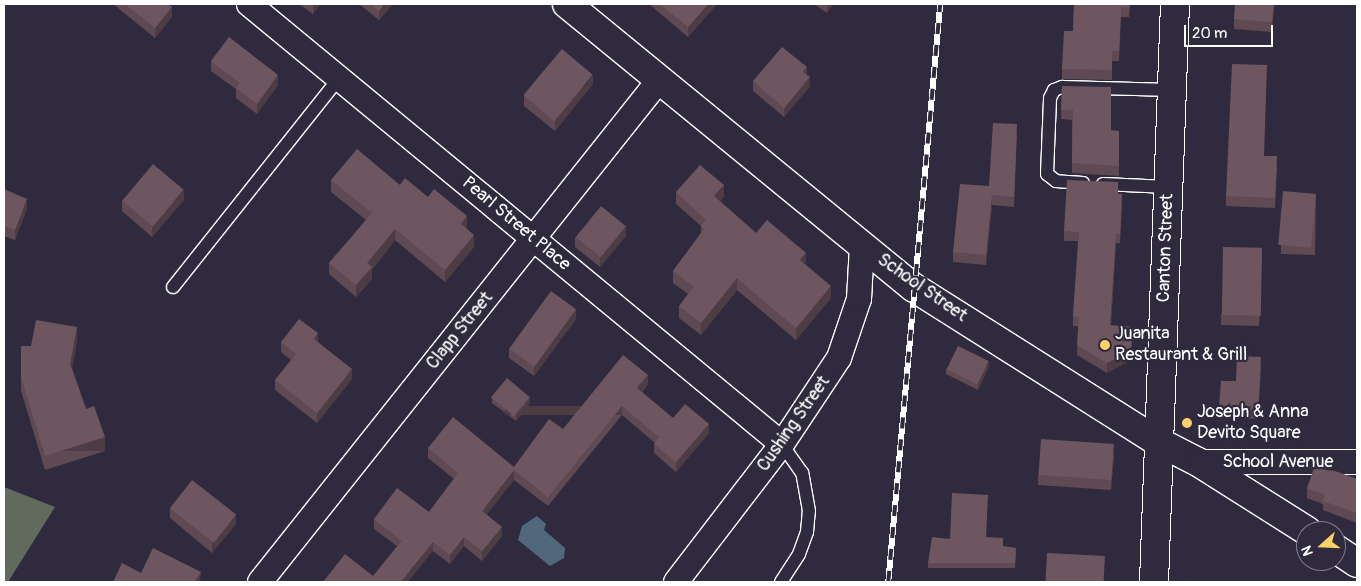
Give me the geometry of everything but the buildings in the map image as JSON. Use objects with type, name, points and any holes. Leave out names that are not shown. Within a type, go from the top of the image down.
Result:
[{"type":"street","name":"Pearl Street Place","points":[[249,4],[782,444]]},
{"type":"street","name":"School Street","points":[[567,4],[913,286],[1157,441],[1198,462],[1296,524]]},
{"type":"street","name":"Canton Street","points":[[1154,582],[1157,441],[1175,4]]},
{"type":"street","name":"Clapp Street","points":[[260,582],[660,79]]},
{"type":"street","name":"Cushing Street","points":[[676,582],[782,444],[839,358],[859,299],[862,245]]},
{"type":"street","name":"School Avenue","points":[[1198,462],[1357,462]]},
{"type":"street","points":[[1346,556],[1357,563]]},
{"type":"lane","points":[[172,287],[339,78]]},
{"type":"lane","points":[[1168,186],[1051,180],[1047,174],[1050,98],[1058,88],[1172,90]]},
{"type":"lane","points":[[781,582],[799,554],[807,532],[809,511],[802,473],[782,444]]},
{"type":"green space","points":[[4,487],[55,507],[8,582],[4,582]]},
{"type":"water","points":[[537,516],[546,524],[544,530],[565,548],[564,558],[550,566],[518,540],[522,526]]},
{"type":"railway","points":[[888,582],[940,4]]},
{"type":"place","name":"Juanita Restaurant & Grill","points":[[1105,345]]},
{"type":"place","name":"Joseph & Anna Devito Square","points":[[1187,423]]}]
